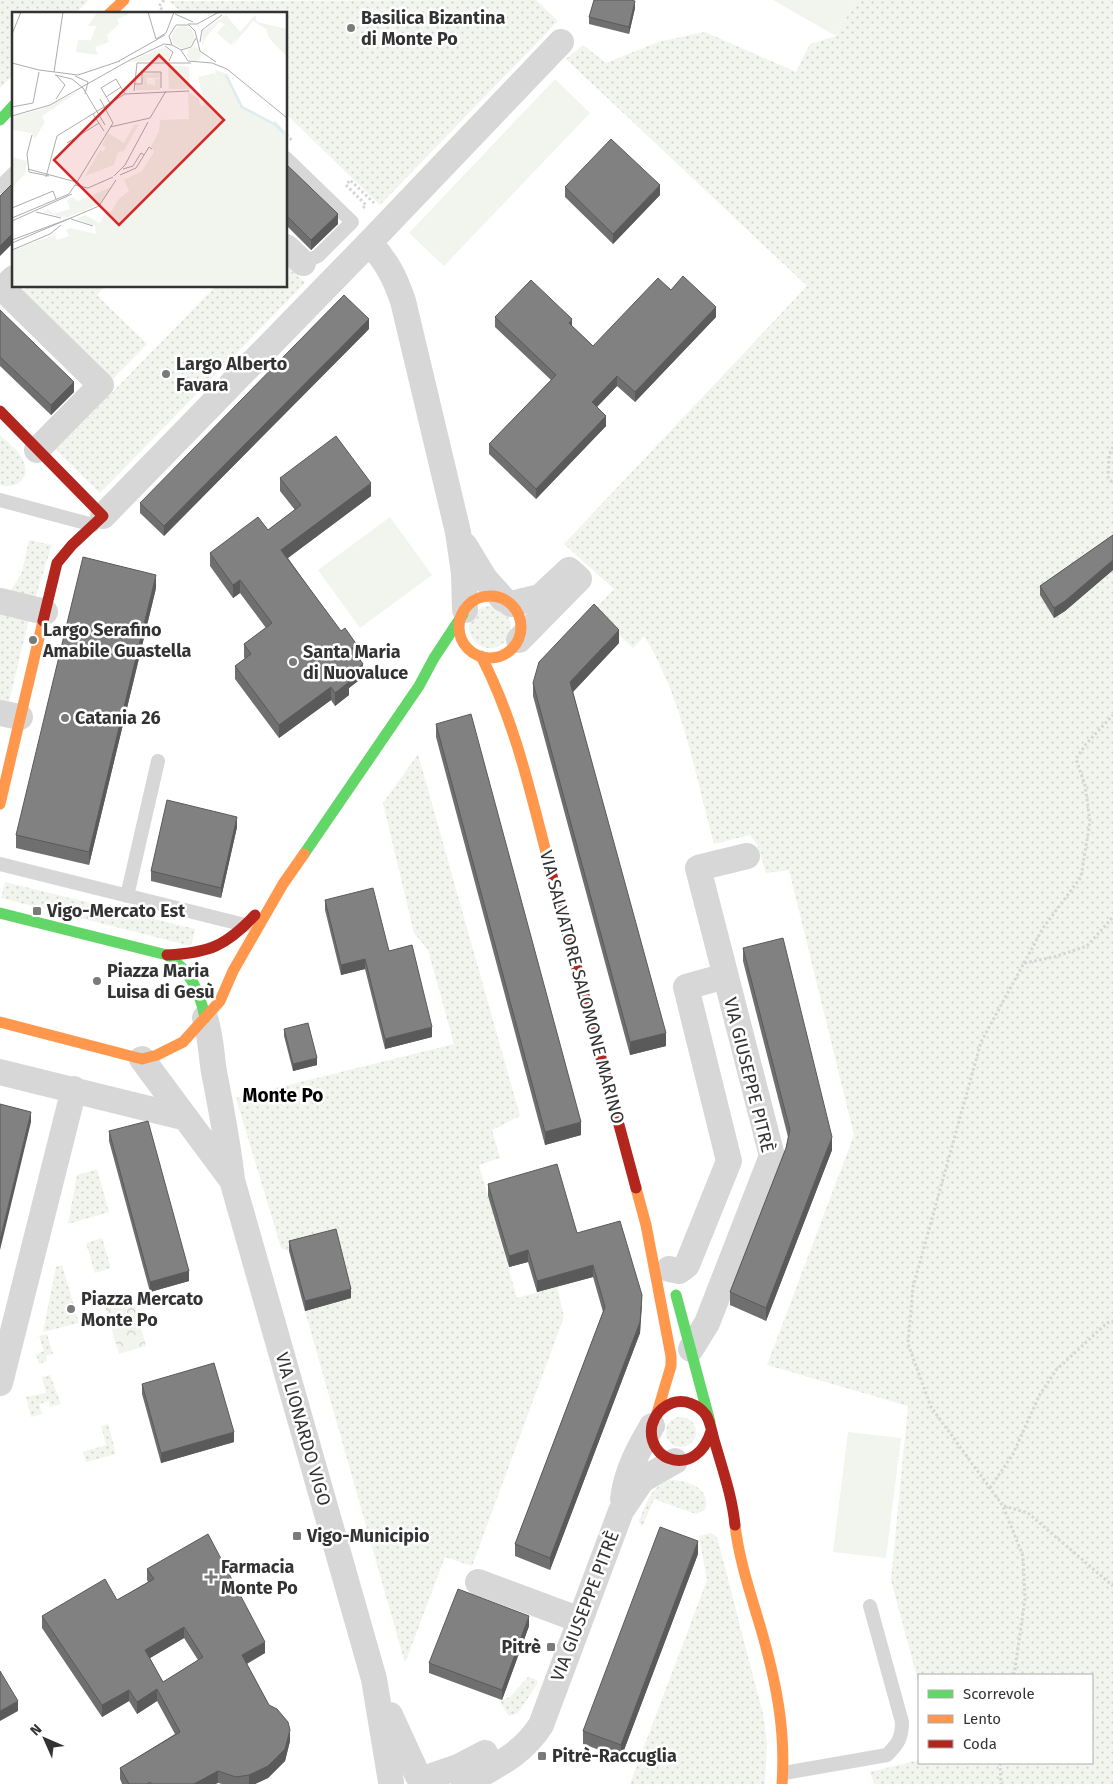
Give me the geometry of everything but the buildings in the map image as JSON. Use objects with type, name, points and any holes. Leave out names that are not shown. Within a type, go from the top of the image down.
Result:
[{"type":"street","points":[[111,12],[124,0]]},
{"type":"street","points":[[0,804],[10,715],[58,563],[561,42]]},
{"type":"street","points":[[0,120],[12,107]]},
{"type":"street","points":[[369,243],[384,258],[395,276],[403,301],[458,532],[464,573],[464,612],[460,623],[463,641],[478,655],[491,675],[518,749]]},
{"type":"street","points":[[12,280],[3,288],[102,385],[37,450]]},
{"type":"street","points":[[0,411],[98,520]]},
{"type":"street","points":[[458,532],[480,572],[520,617],[521,625],[515,650]]},
{"type":"street","points":[[0,1022],[142,1059],[157,1055],[183,1042],[220,1001],[233,971],[283,884],[419,686],[434,658],[464,612],[471,604],[486,596],[507,602],[540,597],[569,570],[579,579],[515,650],[503,656],[462,655]]},
{"type":"street","points":[[0,601],[44,612]]},
{"type":"street","points":[[419,686],[446,661]]},
{"type":"street","points":[[509,690],[518,749]]},
{"type":"street","name":"VIA SALVATORE SALOMONE MARINO","points":[[518,749],[646,1225]]},
{"type":"street","name":"VIA GIUSEPPE PITRÈ","points":[[691,1349],[707,1322],[772,1156],[698,868],[747,856]]},
{"type":"street","points":[[167,955],[209,952],[223,946],[283,884]]},
{"type":"street","points":[[0,913],[167,955],[181,963],[199,988],[212,1040],[214,1069],[227,1135],[232,1180]]},
{"type":"street","points":[[671,1278],[688,1266],[729,1161],[686,987],[725,976]]},
{"type":"street","points":[[697,1030],[736,1020]]},
{"type":"street","points":[[142,1059],[232,1180]]},
{"type":"street","points":[[0,1072],[186,1118]]},
{"type":"street","points":[[0,1383],[74,1089]]},
{"type":"street","points":[[729,1161],[772,1156]]},
{"type":"street","name":"VIA LIONARDO VIGO","points":[[232,1180],[374,1679]]},
{"type":"street","points":[[710,1210],[745,1224]]},
{"type":"street","points":[[646,1225],[671,1278],[710,1427],[730,1492],[737,1540],[780,1704],[784,1729],[783,1778]]},
{"type":"street","points":[[621,1511],[624,1485],[639,1447],[654,1419],[671,1366],[671,1356],[646,1225]]},
{"type":"street","points":[[621,1511],[642,1480],[684,1464],[696,1457],[702,1452],[710,1439],[710,1427],[699,1407],[682,1401],[672,1403],[654,1419],[654,1444],[659,1452],[684,1464]]},
{"type":"street","points":[[718,1496],[737,1540]]},
{"type":"street","name":"VIA GIUSEPPE PITRÈ","points":[[464,1784],[522,1750],[541,1725],[621,1511]]},
{"type":"street","points":[[478,1582],[580,1620]]},
{"type":"street","points":[[374,1679],[423,1780]]},
{"type":"street","points":[[374,1679],[390,1783],[403,1775],[423,1780],[458,1767],[497,1746],[520,1730],[550,1701]]},
{"type":"lane","points":[[288,160],[352,222],[318,256],[295,255]]},
{"type":"lane","points":[[0,187],[12,175]]},
{"type":"lane","points":[[0,500],[98,520]]},
{"type":"lane","points":[[127,896],[158,761]]},
{"type":"lane","points":[[0,864],[245,925]]},
{"type":"lane","points":[[783,1778],[887,1755],[898,1745],[902,1735],[902,1722],[870,1606]]},
{"type":"path","points":[[164,0],[159,6],[164,12]]},
{"type":"path","points":[[361,210],[366,205],[346,185],[350,180],[392,219]]},
{"type":"path","points":[[1113,447],[1109,455],[1108,478],[1113,483]]},
{"type":"path","points":[[1014,1674],[1025,1599],[1023,1556],[1003,1506],[931,1407],[908,1344],[913,1287],[981,1042],[1043,928],[1081,877],[1090,821],[1085,786],[1076,759],[1086,744],[1113,716]]},
{"type":"path","points":[[1024,963],[1054,957],[1087,946],[1113,917]]},
{"type":"path","points":[[990,1488],[1013,1454],[1039,1396],[1056,1370],[1107,1323],[1113,1321]]},
{"type":"path","points":[[1003,1506],[1028,1513],[1113,1586]]},
{"type":"path","points":[[1000,1764],[1001,1784]]},
{"type":"green space","points":[[0,0],[89,0],[77,12],[12,12],[12,76],[0,88]]},
{"type":"green space","points":[[536,0],[558,21],[380,205],[288,116],[288,12],[181,12],[169,1]]},
{"type":"green space","points":[[773,0],[856,0],[836,36]]},
{"type":"green space","points":[[856,0],[1113,0],[1113,1784],[874,1784],[870,1772],[918,1760],[918,1764],[1093,1764],[1093,1674],[918,1674],[918,1681],[891,1580],[908,1406],[767,1365],[854,1135],[789,870],[766,873],[757,844],[750,835],[714,844],[678,711],[669,685],[657,660],[644,636],[633,648],[593,611],[614,589],[564,544],[807,286],[566,59],[583,45],[606,63],[658,42],[705,32],[796,72],[810,44],[836,36]]},
{"type":"green space","points":[[555,79],[590,113],[444,266],[409,233]]},
{"type":"green space","points":[[288,267],[305,283],[100,493],[56,450],[214,288],[288,288]]},
{"type":"green space","points":[[25,288],[103,288],[97,295],[147,344],[109,383],[19,295]]},
{"type":"green space","points":[[0,435],[18,452],[25,465],[22,480],[13,485],[0,485]]},
{"type":"green space","points":[[390,517],[432,575],[360,628],[318,570]]},
{"type":"green space","points":[[29,540],[52,545],[34,601],[10,592],[22,572]]},
{"type":"green space","points":[[494,606],[502,609],[508,615],[511,627],[508,639],[502,645],[486,648],[478,645],[472,639],[469,623],[472,615],[478,609]]},
{"type":"green space","points":[[0,610],[29,619],[9,702],[0,700]]},
{"type":"green space","points":[[418,754],[520,1116],[492,1130],[500,1158],[479,1165],[517,1298],[557,1287],[564,1317],[472,1566],[445,1557],[405,1663],[305,1311],[351,1298],[289,1251],[281,1248],[236,1098],[454,1044],[428,950],[414,933],[383,803]]},
{"type":"green space","points":[[5,882],[195,929],[191,946],[1,898]]},
{"type":"green space","points":[[97,1169],[109,1212],[68,1224],[77,1175]]},
{"type":"green space","points":[[102,1238],[111,1268],[95,1273],[86,1243]]},
{"type":"green space","points":[[62,1265],[79,1323],[43,1332],[56,1267]]},
{"type":"green space","points":[[131,1292],[146,1346],[119,1354],[103,1299]]},
{"type":"green space","points":[[47,1334],[53,1354],[46,1356],[47,1361],[39,1364],[36,1354],[44,1351],[39,1336]]},
{"type":"green space","points":[[50,1375],[61,1404],[50,1407],[49,1401],[39,1404],[42,1414],[31,1417],[26,1397],[46,1393],[42,1377]]},
{"type":"green space","points":[[681,1417],[692,1421],[696,1432],[692,1443],[681,1447],[670,1443],[666,1432],[670,1421]]},
{"type":"green space","points":[[108,1424],[116,1454],[86,1462],[83,1452],[106,1445],[101,1426]]},
{"type":"green space","points":[[848,1432],[901,1438],[886,1558],[833,1552]]},
{"type":"green space","points":[[670,1480],[690,1484],[701,1491],[705,1496],[705,1510],[696,1514],[654,1499],[642,1527],[639,1521],[650,1496],[663,1483]]},
{"type":"green space","points":[[711,1533],[717,1537],[763,1714],[767,1743],[765,1784],[630,1784],[707,1580],[699,1536]]},
{"type":"green space","points":[[528,1677],[537,1680],[537,1684],[518,1713],[509,1716],[500,1702],[511,1696]]},
{"type":"traffic: fast","points":[[0,120],[12,107]]},
{"type":"traffic: fast","points":[[304,854],[419,686],[434,658],[463,614]]},
{"type":"traffic: fast","points":[[0,913],[167,955],[182,968],[193,982],[205,1018]]},
{"type":"traffic: fast","points":[[676,1295],[710,1422]]},
{"type":"traffic: slow","points":[[111,12],[124,0]]},
{"type":"traffic: slow","points":[[490,596],[507,601],[512,605],[516,610],[521,627],[516,644],[512,649],[507,653],[490,658],[473,653],[468,649],[464,644],[459,627],[464,610],[468,605],[473,601],[490,596]]},
{"type":"traffic: slow","points":[[0,804],[43,621]]},
{"type":"traffic: slow","points":[[481,656],[514,735],[551,872]]},
{"type":"traffic: slow","points":[[0,1022],[142,1059],[157,1055],[183,1042],[220,1001],[233,971],[283,884],[304,854]]},
{"type":"traffic: slow","points":[[636,1188],[646,1225],[671,1356],[671,1366],[657,1413]]},
{"type":"traffic: slow","points":[[735,1525],[742,1564],[766,1648],[779,1706],[783,1744],[782,1784]]},
{"type":"traffic: jam","points":[[0,411],[103,516],[72,545],[57,563],[43,621]]},
{"type":"traffic: jam","points":[[551,872],[636,1188]]},
{"type":"traffic: jam","points":[[167,955],[206,950],[216,946],[235,934],[255,915]]},
{"type":"traffic: jam","points":[[711,1431],[704,1446],[695,1456],[684,1460],[674,1460],[664,1456],[656,1448],[652,1438],[652,1425],[655,1417],[659,1411],[668,1405],[686,1402],[695,1405],[703,1411],[709,1421],[724,1474],[735,1525]]},
{"type":"place","name":"Basilica Bizantina di Monte Po","points":[[351,28]]},
{"type":"place","name":"Largo Alberto Favara","points":[[166,374]]},
{"type":"place","name":"Largo Serafino Amabile Guastella","points":[[33,640]]},
{"type":"place","name":"Santa Maria di Nuovaluce","points":[[293,662]]},
{"type":"place","name":"Catania 26","points":[[65,718]]},
{"type":"place","name":"Vigo-Mercato Est","points":[[37,911]]},
{"type":"place","name":"Piazza Maria Luisa di Gesù","points":[[97,981]]},
{"type":"place","name":"Piazza Mercato Monte Po","points":[[71,1309]]},
{"type":"place","name":"Vigo-Municipio","points":[[297,1536]]},
{"type":"place","name":"Farmacia Monte Po","points":[[211,1577]]},
{"type":"place","name":"Pitrè","points":[[551,1647]]},
{"type":"place","name":"Pitrè-Raccuglia","points":[[542,1756]]},
{"type":"district","name":"Monte Po","points":[[283,1095]]}]
